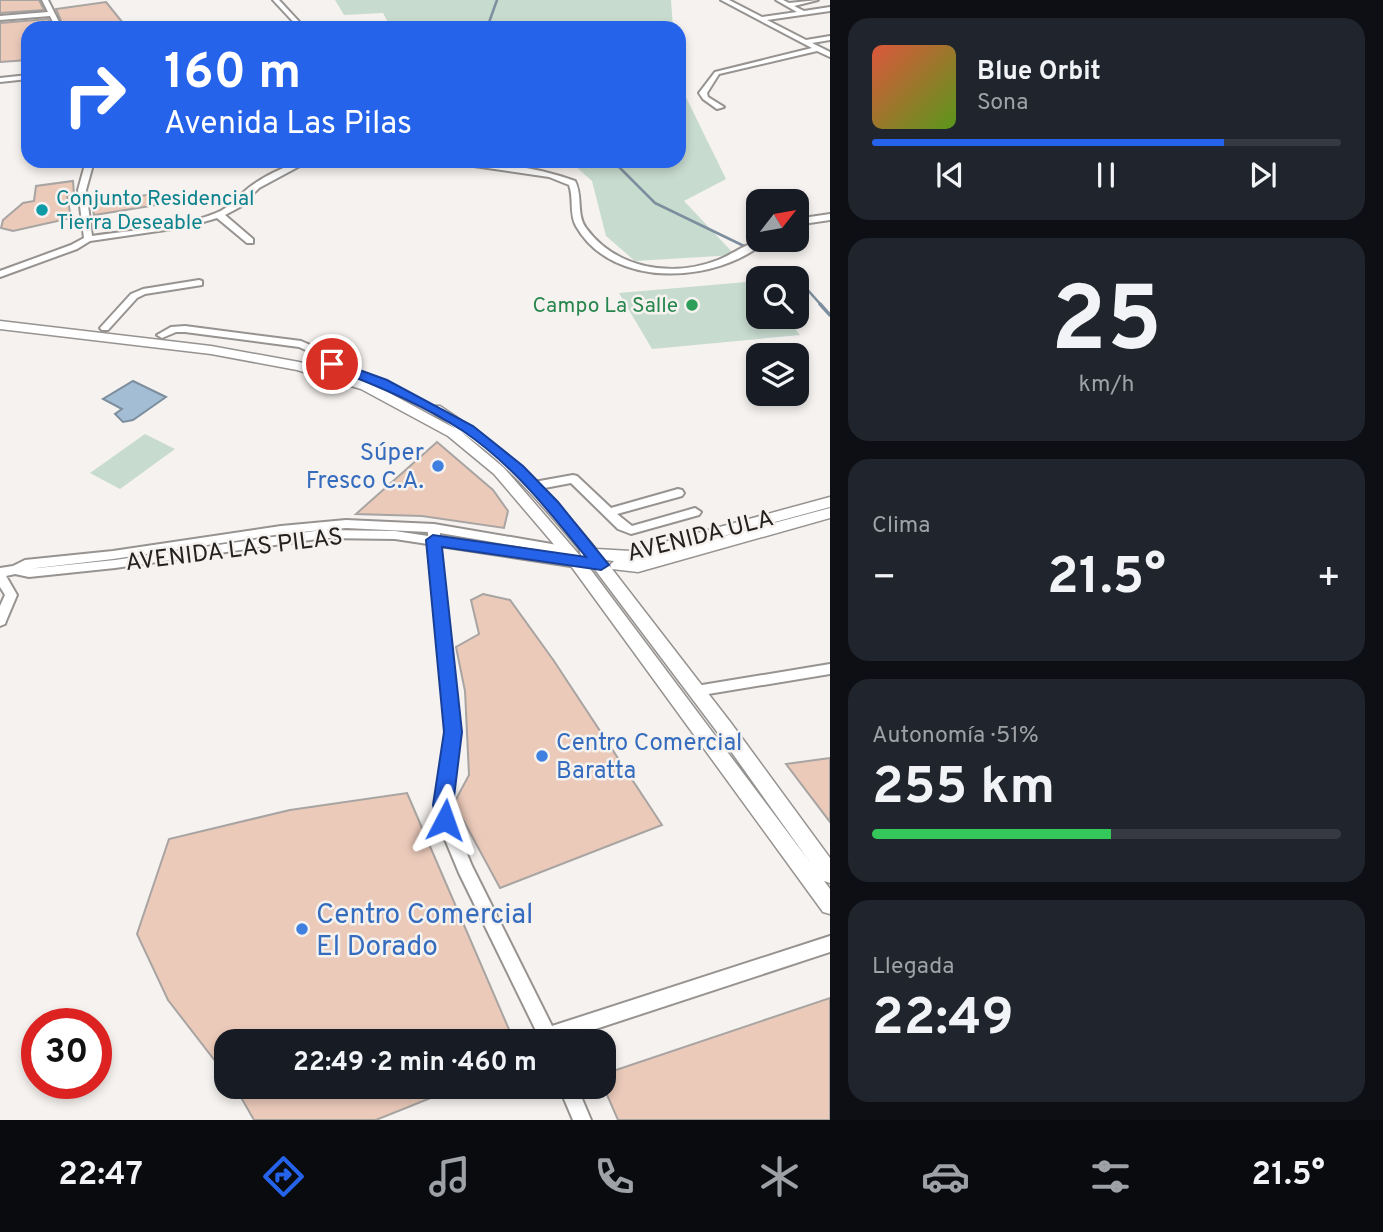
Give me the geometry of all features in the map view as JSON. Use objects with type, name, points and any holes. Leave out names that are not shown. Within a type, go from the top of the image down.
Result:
[{"type":"street","points":[[45,0],[56,21]]},
{"type":"street","points":[[276,0],[296,21]]},
{"type":"street","points":[[724,0],[830,55]]},
{"type":"street","points":[[779,0],[803,13]]},
{"type":"street","points":[[788,5],[815,0]]},
{"type":"street","points":[[761,19],[830,9]]},
{"type":"street","points":[[0,16],[38,15],[51,11]]},
{"type":"street","points":[[0,16],[51,11]]},
{"type":"street","points":[[38,15],[40,21]]},
{"type":"street","points":[[805,43],[830,38]]},
{"type":"street","points":[[720,107],[705,98],[703,93],[718,73],[817,48]]},
{"type":"street","points":[[0,80],[21,78]]},
{"type":"street","points":[[88,168],[82,190],[88,239]]},
{"type":"street","points":[[0,274],[74,247],[88,239],[186,224],[219,215],[237,205],[256,186],[291,168]]},
{"type":"street","points":[[502,168],[551,175],[572,183],[577,195],[575,216],[592,244],[613,260],[642,271],[663,273],[704,265],[746,250]]},
{"type":"street","points":[[219,215],[250,242]]},
{"type":"street","points":[[809,220],[830,216]]},
{"type":"street","points":[[143,292],[155,282],[184,277]]},
{"type":"street","points":[[105,328],[134,296],[143,292],[199,283]]},
{"type":"street","points":[[0,316],[229,343],[317,360],[362,374],[430,406],[491,446],[534,486],[830,905]]},
{"type":"street","points":[[0,325],[245,355],[299,366],[366,386],[430,419],[480,453],[585,558],[696,691],[830,874]]},
{"type":"street","points":[[534,486],[573,479],[608,513],[631,530],[695,512]]},
{"type":"street","points":[[608,513],[678,493]]},
{"type":"street","name":"AVENIDA ULA","points":[[585,558],[631,556],[830,502]]},
{"type":"street","name":"AVENIDA ULA","points":[[585,558],[638,566],[830,513]]},
{"type":"street","name":"AVENIDA LAS PILAS","points":[[0,574],[15,569],[29,573],[115,564],[324,534],[434,534],[585,558]]},
{"type":"street","points":[[434,534],[453,732],[443,805],[445,820],[465,868],[544,1029]]},
{"type":"street","points":[[0,574],[10,595],[0,621]]},
{"type":"street","points":[[696,691],[830,669]]},
{"type":"street","points":[[579,1029],[830,944]]},
{"type":"street","points":[[573,1099],[582,1120]]},
{"type":"green space","points":[[335,0],[671,0],[672,21],[387,21],[383,13],[344,15]]},
{"type":"green space","points":[[686,97],[726,179],[684,201],[735,255],[635,261],[606,236],[592,181],[577,168],[686,168]]},
{"type":"green space","name":"Campo La Salle","points":[[746,282],[746,329],[795,329],[800,335],[652,349],[619,293]]},
{"type":"green space","points":[[145,434],[175,449],[120,489],[90,473]]},
{"type":"water","points":[[133,381],[166,397],[133,420],[123,422],[115,414],[122,409],[103,399]]},
{"type":"building","points":[[0,0],[39,0],[44,10],[0,13]]},
{"type":"building","points":[[106,2],[121,21],[61,21],[56,9]]},
{"type":"building","points":[[21,21],[21,60],[0,62],[0,23]]},
{"type":"building","name":"Conjunto Residencial Tierra Deseable","points":[[73,181],[74,194],[67,195],[71,218],[13,231],[1,228],[3,220],[23,203],[34,201],[36,186]]},
{"type":"building","points":[[158,193],[163,204],[94,215],[92,204]]},
{"type":"building","name":"Súper Fresco C.A.","points":[[437,442],[493,490],[508,511],[504,528],[422,516],[356,514]]},
{"type":"building","name":"Centro Comercial Baratta","points":[[483,594],[510,600],[554,661],[662,825],[500,888],[454,803],[469,775],[465,691],[456,647],[479,634],[471,600]]},
{"type":"building","points":[[830,758],[830,822],[786,764]]},
{"type":"building","name":"Centro Comercial El Dorado","points":[[407,793],[509,1029],[214,1029],[214,1059],[168,1000],[137,934],[169,839],[290,810]]},
{"type":"building","points":[[830,998],[830,1120],[618,1120],[609,1099],[616,1099],[616,1070]]},
{"type":"building","points":[[242,1099],[428,1099],[376,1120],[254,1120]]},
{"type":"waterway","points":[[490,21],[497,0]]},
{"type":"waterway","points":[[620,168],[655,203],[744,246]]},
{"type":"waterway","points":[[809,291],[822,306]]},
{"type":"waterway","points":[[820,304],[830,315]]},
{"type":"place","name":"Conjunto Residencial Tierra Deseable","points":[[42,210]]},
{"type":"place","name":"Campo La Salle","points":[[692,305]]},
{"type":"place","name":"Súper Fresco C.A.","points":[[438,466]]},
{"type":"place","name":"Centro Comercial Baratta","points":[[542,756]]},
{"type":"place","name":"Centro Comercial El Dorado","points":[[302,929]]},
{"type":"route","points":[[332,364],[382,382],[430,406],[491,446],[553,505],[601,565],[433,540],[453,732],[443,805],[445,820]]}]
